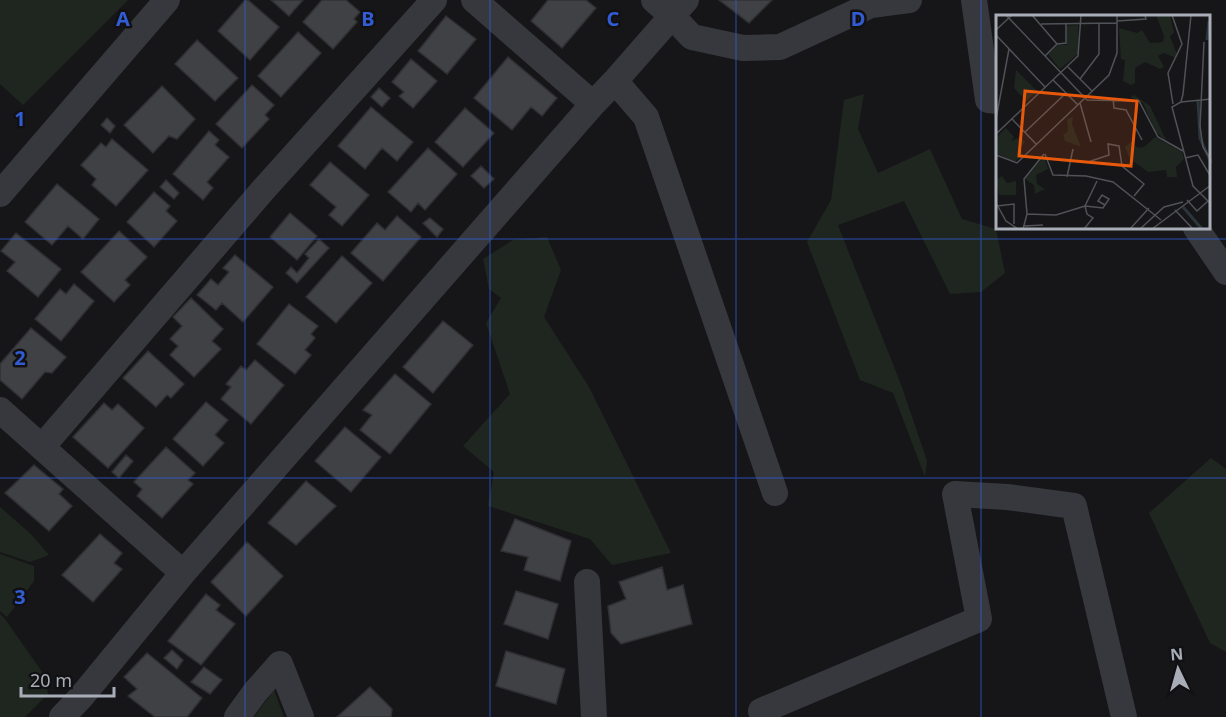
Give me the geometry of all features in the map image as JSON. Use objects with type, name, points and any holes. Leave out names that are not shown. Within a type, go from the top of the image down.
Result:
[{"type":"street","points":[[0,194],[167,0]]},
{"type":"street","points":[[42,447],[263,190],[435,0]]},
{"type":"street","points":[[474,0],[593,104]]},
{"type":"street","points":[[62,717],[82,696],[183,573],[615,81],[671,5],[692,37],[743,48],[780,47],[871,5],[909,0]]},
{"type":"street","points":[[974,0],[988,100],[996,101]]},
{"type":"street","points":[[615,81],[646,117],[775,493]]},
{"type":"street","points":[[1197,230],[1226,272]]},
{"type":"street","points":[[0,410],[183,573]]},
{"type":"street","points":[[760,711],[979,619],[955,494],[1007,497],[1074,506],[1124,717]]},
{"type":"street","points":[[586,582],[594,717]]},
{"type":"street","points":[[237,717],[280,664],[301,717]]},
{"type":"shaded area","points":[[0,0],[128,0],[23,105],[0,84]]},
{"type":"shaded area","points":[[864,94],[858,129],[878,173],[930,149],[962,219],[996,229],[1005,273],[981,292],[950,294],[904,201],[838,225],[902,387],[927,461],[925,477],[893,393],[860,380],[807,242],[831,200],[844,100]]},
{"type":"shaded area","points":[[547,237],[561,270],[544,317],[589,387],[671,553],[612,565],[590,539],[488,506],[494,472],[463,446],[510,394],[486,323],[501,298],[489,289],[483,259],[513,240]]},
{"type":"shaded area","points":[[1211,458],[1226,469],[1226,652],[1210,643],[1149,513]]},
{"type":"shaded area","points":[[0,507],[31,534],[49,555],[30,562],[0,552]]},
{"type":"shaded area","points":[[0,554],[34,566],[34,581],[7,617],[0,611]]},
{"type":"shaded area","points":[[0,614],[45,676],[48,694],[25,717],[0,717]]},
{"type":"shaded area","points":[[274,690],[284,717],[254,717]]},
{"type":"building","points":[[245,0],[248,0],[279,27],[250,60],[218,31]]},
{"type":"building","points":[[271,0],[303,0],[289,16]]},
{"type":"building","points":[[322,0],[346,0],[360,12],[354,19],[357,22],[333,49],[303,22]]},
{"type":"building","points":[[548,0],[586,0],[596,8],[562,48],[531,21]]},
{"type":"building","points":[[719,0],[772,0],[749,23]]},
{"type":"building","points":[[446,16],[476,39],[447,74],[418,51]]},
{"type":"building","points":[[298,32],[321,53],[281,97],[258,76]]},
{"type":"building","points":[[197,40],[238,78],[215,101],[175,64]]},
{"type":"building","points":[[508,57],[557,98],[542,116],[531,107],[512,130],[474,98]]},
{"type":"building","points":[[411,59],[437,81],[413,108],[399,96],[404,92],[392,82]]},
{"type":"building","points":[[252,85],[274,105],[265,115],[269,119],[242,148],[216,124]]},
{"type":"building","points":[[162,86],[195,119],[177,139],[169,136],[153,153],[124,125]]},
{"type":"building","points":[[379,88],[390,98],[382,107],[371,97]]},
{"type":"building","points":[[371,107],[413,142],[397,161],[382,148],[365,169],[338,146]]},
{"type":"building","points":[[465,108],[494,133],[463,167],[435,142]]},
{"type":"building","points":[[107,118],[115,126],[110,133],[101,125]]},
{"type":"building","points":[[209,131],[219,140],[215,145],[229,157],[207,182],[213,188],[203,200],[173,174]]},
{"type":"building","points":[[112,139],[148,170],[116,206],[92,185],[96,179],[81,165],[101,143],[106,147]]},
{"type":"building","points":[[428,148],[457,174],[425,210],[418,203],[411,212],[388,192]]},
{"type":"building","points":[[330,162],[369,195],[342,226],[329,215],[336,207],[310,185]]},
{"type":"building","points":[[481,166],[494,179],[484,188],[471,176]]},
{"type":"building","points":[[166,180],[179,193],[174,199],[160,187]]},
{"type":"building","points":[[57,184],[99,219],[83,239],[68,226],[52,245],[25,222]]},
{"type":"building","points":[[154,192],[170,206],[166,211],[177,221],[154,247],[127,222]]},
{"type":"building","points":[[290,213],[317,236],[297,260],[270,237]]},
{"type":"building","points":[[397,216],[421,237],[383,281],[351,253],[377,223],[385,230]]},
{"type":"building","points":[[430,218],[443,229],[437,237],[423,223]]},
{"type":"building","points":[[119,231],[147,257],[125,280],[130,285],[114,302],[81,272]]},
{"type":"building","points":[[16,233],[61,269],[38,297],[7,271],[15,262],[1,251]]},
{"type":"building","points":[[319,239],[329,248],[297,283],[286,273],[291,267],[297,273],[309,258],[305,254]]},
{"type":"building","points":[[235,255],[273,287],[243,322],[222,303],[216,310],[197,295],[211,279],[218,285],[229,272],[223,268]]},
{"type":"building","points":[[342,256],[372,283],[336,323],[306,297]]},
{"type":"building","points":[[74,284],[94,301],[61,341],[35,319],[60,289],[66,294]]},
{"type":"building","points":[[191,298],[223,329],[212,341],[221,349],[194,377],[170,355],[178,346],[170,339],[182,326],[173,317]]},
{"type":"building","points":[[289,304],[318,326],[311,334],[315,338],[305,350],[311,355],[295,374],[257,344]]},
{"type":"building","points":[[443,321],[473,345],[433,393],[403,367]]},
{"type":"building","points":[[31,328],[66,357],[52,373],[45,372],[22,399],[0,380],[0,364]]},
{"type":"building","points":[[148,351],[184,384],[171,398],[167,395],[156,407],[123,378]]},
{"type":"building","points":[[255,360],[284,385],[251,424],[221,399],[231,387],[226,384],[241,366],[246,370]]},
{"type":"building","points":[[395,374],[431,404],[390,454],[360,430],[372,415],[363,410]]},
{"type":"building","points":[[206,402],[228,420],[215,435],[224,443],[203,466],[173,439]]},
{"type":"building","points":[[104,403],[112,410],[118,404],[144,428],[108,468],[73,437]]},
{"type":"building","points":[[345,427],[381,457],[351,492],[315,461]]},
{"type":"building","points":[[166,447],[195,473],[188,480],[193,484],[162,518],[137,496],[142,489],[134,482]]},
{"type":"building","points":[[126,455],[133,461],[119,478],[112,472]]},
{"type":"building","points":[[34,465],[63,489],[59,494],[72,506],[49,531],[5,493]]},
{"type":"building","points":[[306,481],[336,506],[296,545],[268,523]]},
{"type":"building","points":[[515,519],[571,541],[560,581],[524,570],[528,557],[501,551]]},
{"type":"building","points":[[100,534],[122,553],[114,563],[122,569],[93,602],[62,575]]},
{"type":"building","points":[[247,542],[283,576],[246,616],[211,582]]},
{"type":"building","points":[[662,567],[667,590],[683,585],[692,624],[621,644],[611,633],[608,606],[626,599],[619,582]]},
{"type":"building","points":[[516,591],[558,604],[548,639],[504,624]]},
{"type":"building","points":[[206,594],[220,605],[216,610],[235,624],[201,665],[168,641]]},
{"type":"building","points":[[172,650],[183,660],[177,669],[164,658]]},
{"type":"building","points":[[506,651],[565,669],[556,704],[496,686]]},
{"type":"building","points":[[147,653],[202,698],[187,717],[155,717],[128,696],[137,689],[124,677]]},
{"type":"building","points":[[204,667],[222,680],[210,694],[191,682]]},
{"type":"building","points":[[370,687],[392,709],[391,717],[337,717]]}]
